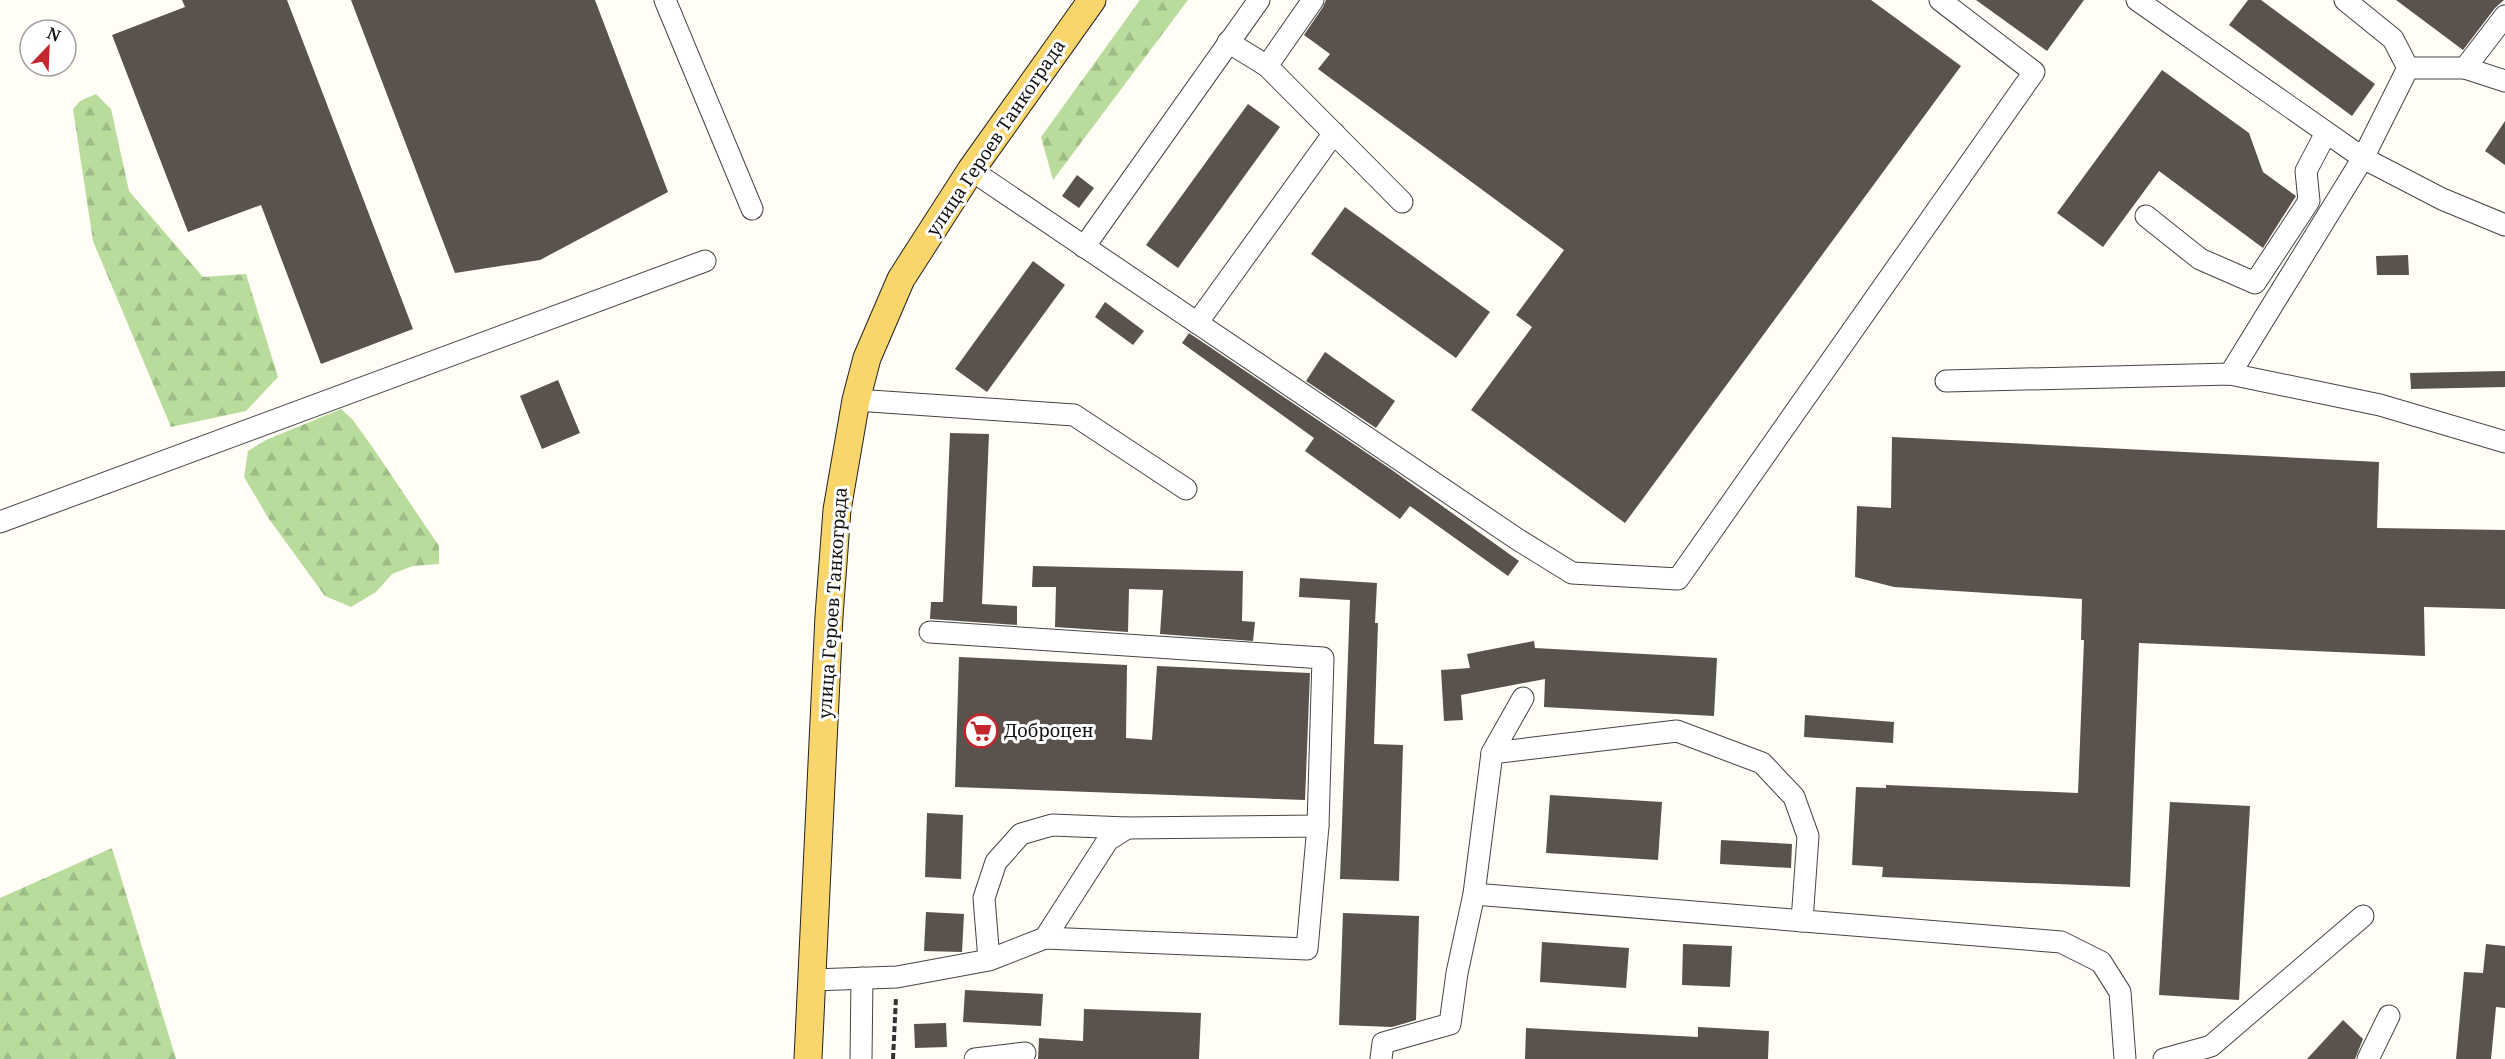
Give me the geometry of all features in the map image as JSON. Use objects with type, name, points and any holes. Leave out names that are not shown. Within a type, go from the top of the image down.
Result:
[{"type":"main road","name":"улица Героев Танкограда","points":[[808,1059],[829,616],[837,510],[856,400],[867,358],[901,279],[971,170],[1092,0]]},
{"type":"lane","points":[[665,0],[752,209]]},
{"type":"lane","points":[[1084,247],[1258,0]]},
{"type":"lane","points":[[1267,66],[1313,0]]},
{"type":"lane","points":[[971,170],[1517,539],[1572,573],[1678,579],[2034,72],[1940,0]]},
{"type":"lane","points":[[2137,0],[2363,158],[2442,199],[2505,225]]},
{"type":"lane","points":[[2345,0],[2393,39],[2409,68]]},
{"type":"lane","points":[[2464,68],[2505,16]]},
{"type":"lane","points":[[1228,42],[1267,66],[1402,202]]},
{"type":"lane","points":[[2409,68],[2464,68],[2505,81]]},
{"type":"lane","points":[[2230,374],[2363,158],[2409,68]]},
{"type":"lane","points":[[1197,323],[1334,133]]},
{"type":"lane","points":[[2146,216],[2200,259],[2255,283],[2309,201],[2306,171],[2326,133]]},
{"type":"lane","points":[[0,522],[705,261]]},
{"type":"lane","points":[[1946,381],[2230,374],[2380,405],[2505,442]]},
{"type":"lane","points":[[856,400],[1074,415],[1186,489]]},
{"type":"lane","points":[[813,980],[897,977],[989,960],[1046,938],[1307,949],[1318,826],[1323,658],[930,632]]},
{"type":"lane","points":[[1381,1059],[1383,1043],[1450,1024],[1457,973],[1474,894],[1492,753],[1523,698]]},
{"type":"lane","points":[[1492,753],[1677,731],[1762,763],[1794,796],[1808,836],[1802,921]]},
{"type":"lane","points":[[989,960],[984,898],[996,862],[1021,834],[1052,825],[1127,828],[1318,826]]},
{"type":"lane","points":[[1046,938],[1108,840],[1127,828]]},
{"type":"lane","points":[[1474,894],[2061,942],[2101,962],[2120,992],[2125,1059]]},
{"type":"lane","points":[[2164,1059],[2211,1046],[2363,916]]},
{"type":"lane","points":[[861,1059],[862,978]]},
{"type":"lane","points":[[2368,1059],[2389,1016]]},
{"type":"lane","points":[[975,1059],[1025,1053]]},
{"type":"path","points":[[893,1059],[897,977]]},
{"type":"green space","points":[[1140,0],[1188,0],[1053,180],[1041,137]]},
{"type":"green space","points":[[96,94],[111,109],[129,191],[203,277],[246,274],[278,377],[246,411],[171,427],[93,241],[73,109],[80,101]]},
{"type":"green space","points":[[341,409],[353,420],[439,546],[439,564],[413,566],[392,574],[376,592],[351,607],[325,596],[269,519],[244,477],[248,451],[266,440]]},
{"type":"green space","points":[[112,848],[176,1059],[0,1059],[0,898]]},
{"type":"building","points":[[182,0],[287,0],[413,329],[321,364],[261,205],[188,232],[112,35],[185,7]]},
{"type":"building","points":[[351,0],[595,0],[668,192],[540,260],[455,273]]},
{"type":"building","points":[[1326,0],[1871,0],[1961,66],[1625,523],[1471,410],[1532,327],[1516,315],[1564,250],[1318,69],[1330,54],[1304,35]]},
{"type":"building","points":[[1976,0],[2084,0],[2047,51]]},
{"type":"building","points":[[2248,0],[2261,0],[2375,84],[2352,116],[2229,25]]},
{"type":"building","points":[[2396,0],[2504,0],[2495,8],[2463,50]]},
{"type":"building","points":[[2162,70],[2249,133],[2263,172],[2296,196],[2263,248],[2159,171],[2103,247],[2057,213]]},
{"type":"building","points":[[1248,104],[1280,127],[1178,268],[1146,245]]},
{"type":"building","points":[[2505,121],[2505,165],[2485,151]]},
{"type":"building","points":[[1077,175],[1094,188],[1079,208],[1062,196]]},
{"type":"building","points":[[1345,207],[1490,312],[1456,358],[1311,254]]},
{"type":"building","points":[[2408,255],[2409,275],[2377,275],[2376,256]]},
{"type":"building","points":[[1033,261],[1065,285],[987,392],[955,369]]},
{"type":"building","points":[[1105,302],[1144,331],[1133,345],[1095,317]]},
{"type":"building","points":[[1189,333],[1392,470],[1519,561],[1508,576],[1410,506],[1400,519],[1305,451],[1314,438],[1182,343]]},
{"type":"building","points":[[1325,352],[1395,401],[1376,428],[1306,381]]},
{"type":"building","points":[[2505,371],[2505,387],[2411,389],[2410,373]]},
{"type":"building","points":[[558,380],[580,433],[542,449],[520,396]]},
{"type":"building","points":[[950,433],[989,434],[982,604],[1017,606],[1017,625],[930,619],[931,602],[943,602]]},
{"type":"building","points":[[1892,437],[2379,462],[2377,528],[2505,530],[2505,609],[2424,607],[2425,656],[2139,643],[2130,887],[1882,877],[1883,867],[1852,865],[1856,787],[1886,788],[1886,785],[2078,793],[2084,640],[2081,640],[2082,599],[1894,587],[1855,577],[1857,506],[1891,508]]},
{"type":"building","points":[[1033,566],[1243,571],[1242,621],[1255,622],[1253,641],[1160,634],[1163,590],[1129,589],[1128,632],[1055,627],[1056,587],[1032,587]]},
{"type":"building","points":[[1300,578],[1377,583],[1374,744],[1403,745],[1399,881],[1340,879],[1350,600],[1299,597]]},
{"type":"building","points":[[1534,641],[1535,648],[1717,658],[1714,716],[1544,707],[1545,679],[1461,695],[1463,720],[1444,721],[1441,670],[1470,668],[1467,654]]},
{"type":"building","points":[[959,657],[1127,665],[1126,738],[1152,740],[1157,666],[1310,673],[1305,800],[955,787]]},
{"type":"building","points":[[1805,715],[1894,722],[1893,743],[1804,737]]},
{"type":"building","points":[[1550,795],[1662,802],[1658,860],[1546,853]]},
{"type":"building","points":[[2170,802],[2250,806],[2239,1000],[2159,995]]},
{"type":"building","points":[[927,813],[963,815],[961,879],[925,877]]},
{"type":"building","points":[[1721,840],[1792,844],[1791,868],[1720,864]]},
{"type":"building","points":[[926,912],[964,914],[962,952],[924,951]]},
{"type":"building","points":[[1343,913],[1419,916],[1416,1020],[1392,1027],[1339,1025]]},
{"type":"building","points":[[1542,942],[1629,948],[1626,988],[1540,982]]},
{"type":"building","points":[[1683,944],[1732,946],[1730,987],[1682,985]]},
{"type":"building","points":[[2486,944],[2505,946],[2505,1008],[2496,1007],[2491,1059],[2456,1059],[2464,972],[2483,973]]},
{"type":"building","points":[[965,990],[1043,994],[1041,1026],[963,1022]]},
{"type":"building","points":[[1084,1009],[1201,1013],[1199,1059],[1038,1059],[1039,1038],[1083,1041]]},
{"type":"building","points":[[2343,1020],[2363,1039],[2355,1059],[2307,1059]]},
{"type":"building","points":[[946,1023],[947,1047],[915,1048],[914,1024]]},
{"type":"building","points":[[1698,1027],[1769,1031],[1768,1059],[1525,1059],[1526,1028],[1698,1037]]},
{"type":"place","name":"Доброцен","points":[[981,731]]}]
